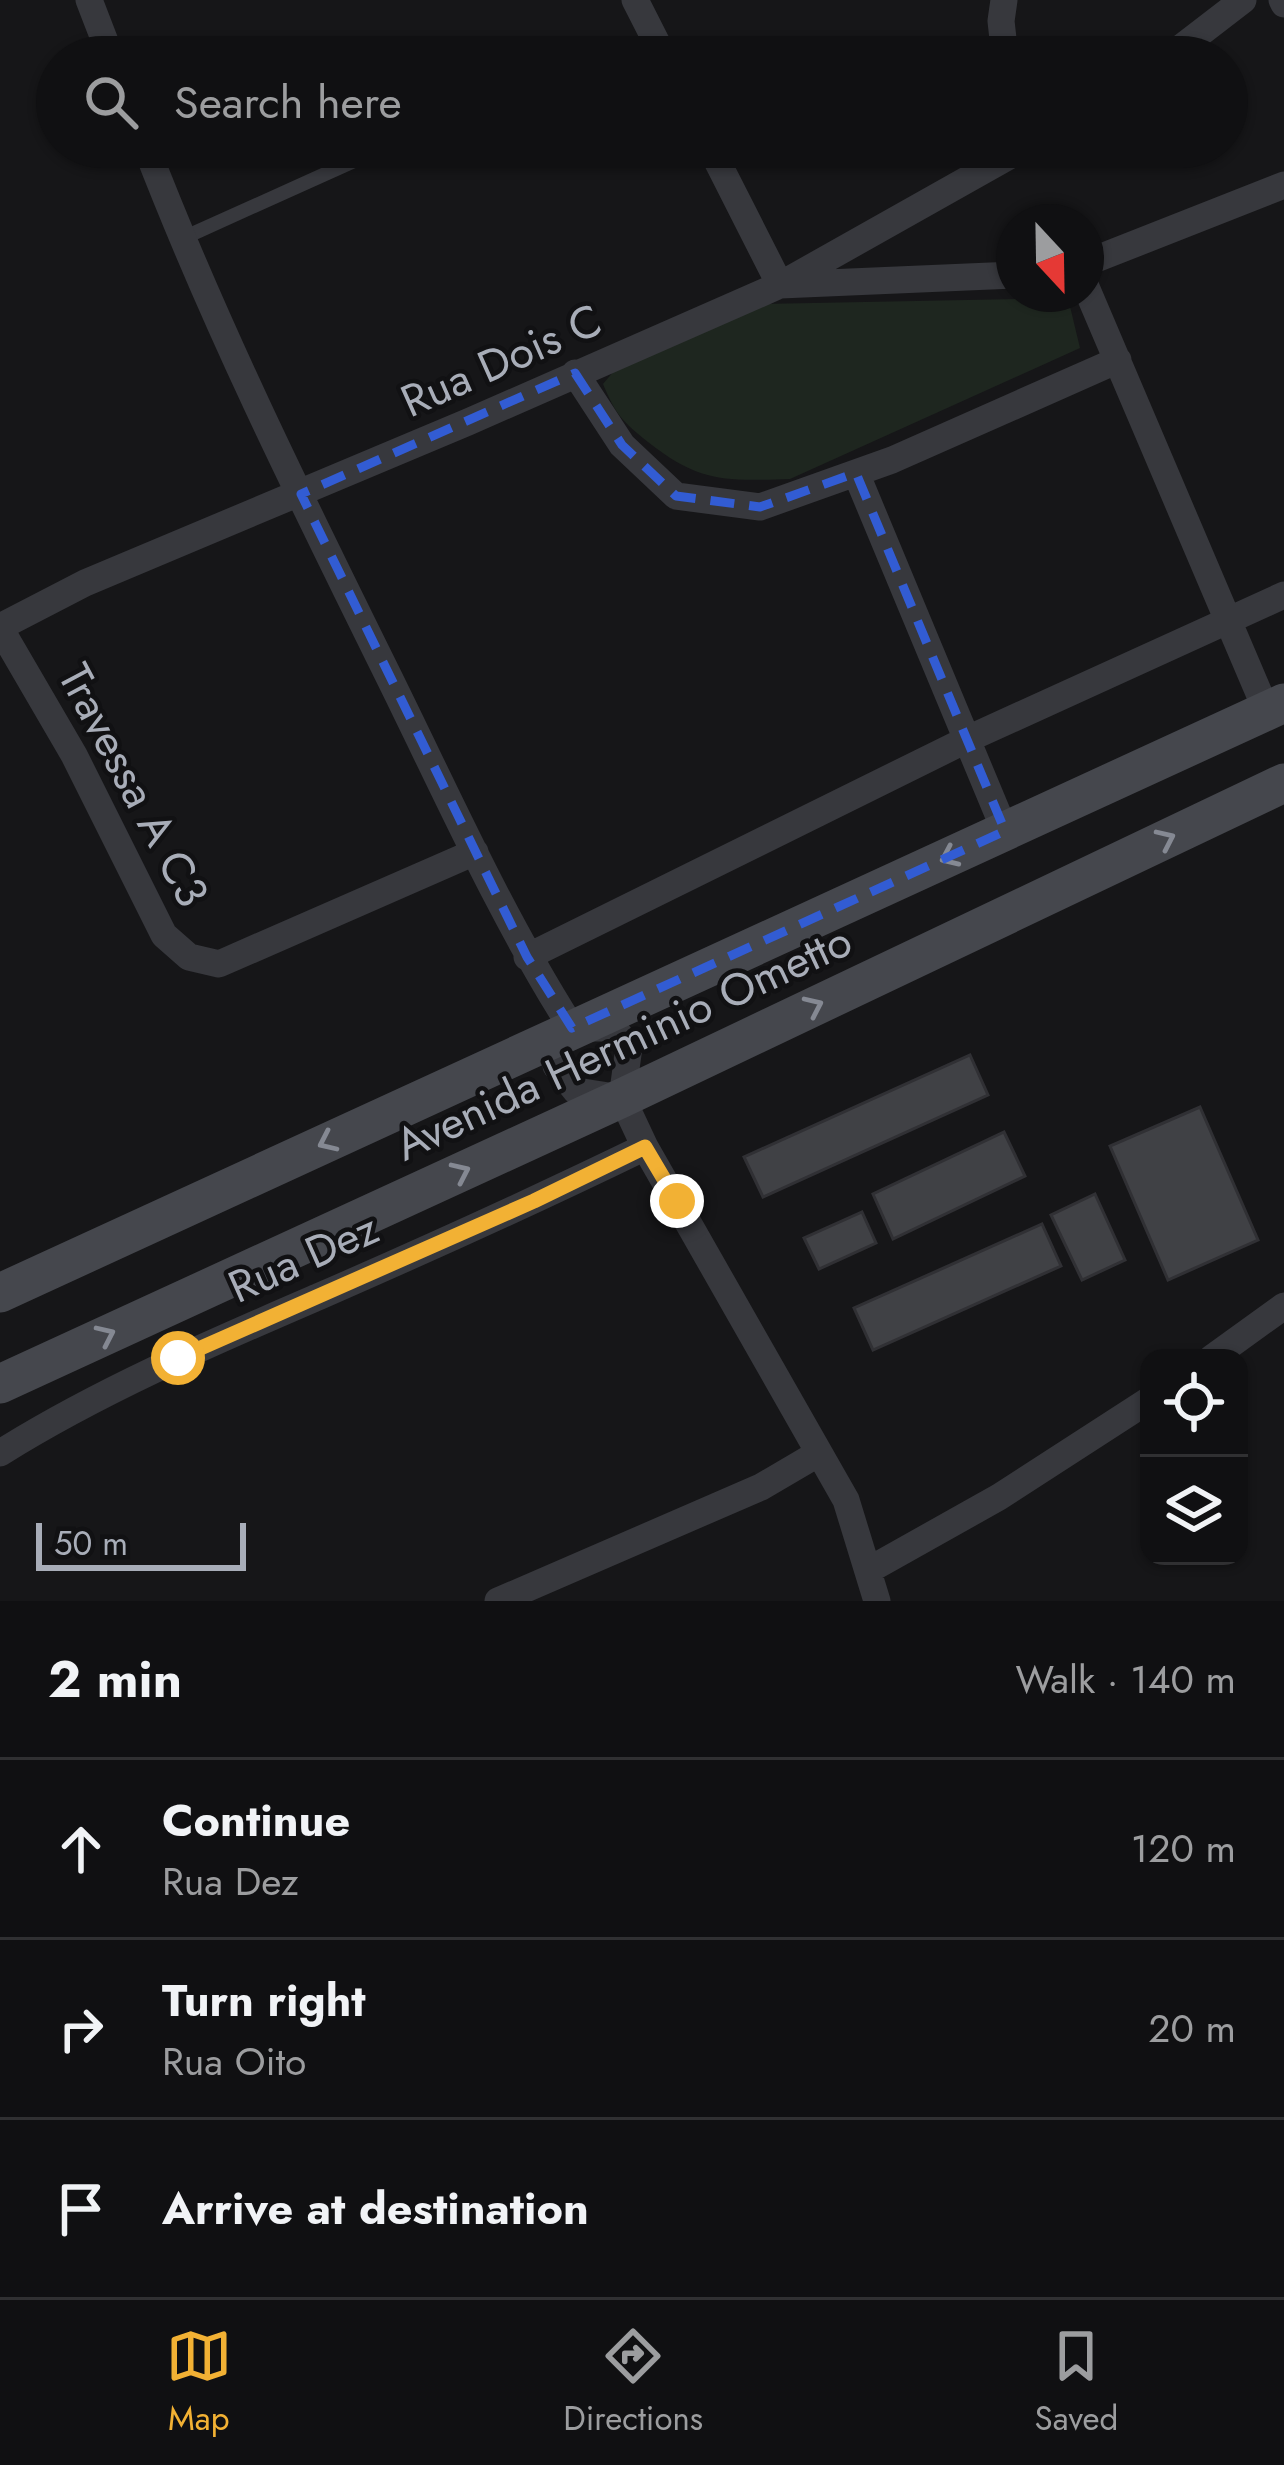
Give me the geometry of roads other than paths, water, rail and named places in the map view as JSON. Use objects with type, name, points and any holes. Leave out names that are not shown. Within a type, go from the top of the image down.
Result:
[{"type":"street","points":[[89,0],[103,36]]},
{"type":"street","points":[[635,0],[653,36]]},
{"type":"street","points":[[1003,36],[1004,0]]},
{"type":"street","points":[[1196,36],[1243,0]]},
{"type":"street","points":[[154,168],[181,239],[475,852],[527,957],[572,1028]]},
{"type":"street","points":[[721,168],[780,285],[996,276]]},
{"type":"street","name":"Rua Dois C","points":[[0,627],[85,584],[780,285],[985,168]]},
{"type":"street","points":[[1104,256],[1284,185]]},
{"type":"street","points":[[1097,312],[1230,619],[1275,707]]},
{"type":"street","points":[[575,373],[622,445],[676,496],[760,507],[856,473],[1118,360]]},
{"type":"street","points":[[856,473],[1005,831]]},
{"type":"street","points":[[527,957],[970,738],[1284,595]]},
{"type":"street","name":"Travessa A C3","points":[[0,627],[74,754],[164,935],[189,957],[219,964],[475,852]]},
{"type":"street","name":"Avenida Herminio Ometto","points":[[0,1293],[1275,707]]},
{"type":"street","name":"Avenida Herminio Ometto","points":[[0,1384],[622,1097],[1284,783]]},
{"type":"street","points":[[572,1028],[614,1028],[629,1047],[622,1097],[645,1147],[846,1500],[877,1601]]},
{"type":"street","points":[[572,1028],[555,1049],[556,1066],[576,1091],[622,1097]]},
{"type":"street","name":"Rua Dez","points":[[0,1453],[178,1358],[645,1147]]},
{"type":"street","points":[[1224,1349],[1284,1306]]},
{"type":"street","points":[[869,1570],[999,1497],[1140,1406]]},
{"type":"street","points":[[498,1601],[761,1486],[819,1453]]},
{"type":"lane","points":[[181,239],[338,168]]}]
